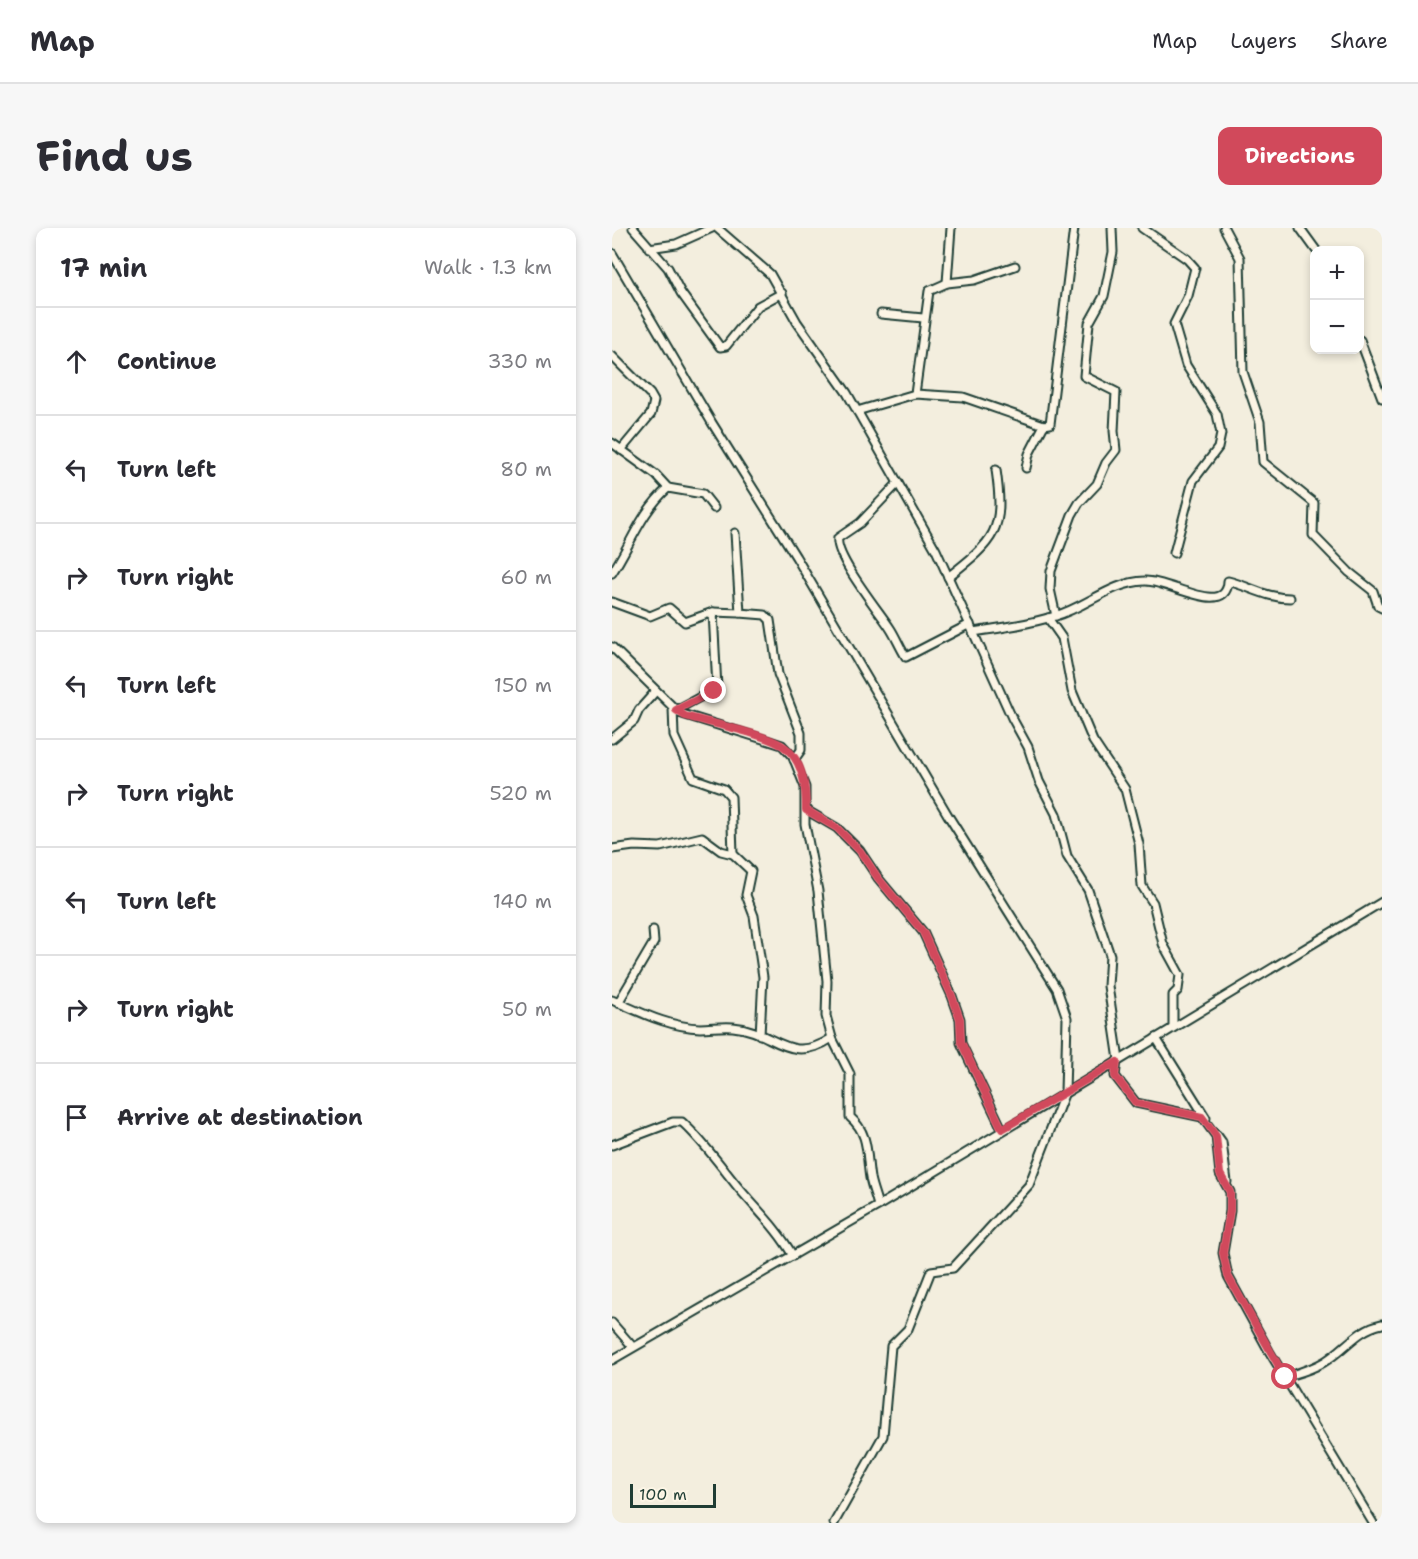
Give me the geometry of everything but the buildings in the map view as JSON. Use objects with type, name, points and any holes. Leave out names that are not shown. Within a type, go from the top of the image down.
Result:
[{"type":"street","points":[[633,228],[668,268],[681,293],[720,347],[726,346],[758,306],[782,293]]},
{"type":"street","points":[[649,248],[676,244],[712,228]]},
{"type":"street","points":[[717,228],[770,274],[797,322],[824,358],[857,411],[929,535],[1028,747],[1039,781],[1056,814],[1067,856],[1088,890],[1107,943],[1110,955],[1108,986],[1118,1061],[1115,1076],[1136,1103],[1202,1117],[1216,1136],[1220,1174],[1227,1185]]},
{"type":"street","points":[[947,283],[951,228]]},
{"type":"street","points":[[857,411],[915,394],[963,397],[1044,425],[1050,424],[1053,418],[1051,406],[1074,228]]},
{"type":"street","points":[[1112,228],[1113,252],[1104,296],[1089,323],[1084,375],[1116,392],[1114,431],[1116,450],[1093,490],[1079,503],[1056,554],[1049,582],[1052,617],[1062,638],[1068,676],[1093,741],[1125,789],[1136,829],[1142,886],[1153,903],[1163,944],[1180,975],[1178,990],[1173,995],[1173,1027]]},
{"type":"street","points":[[1142,228],[1187,258],[1195,268],[1188,296],[1174,324],[1186,365],[1217,414],[1221,434],[1218,448],[1192,481],[1174,552]]},
{"type":"street","points":[[1224,228],[1240,258],[1243,372],[1260,422],[1263,462],[1314,503],[1313,535],[1349,572],[1373,591],[1378,606],[1382,608]]},
{"type":"street","points":[[1300,228],[1313,246]]},
{"type":"street","points":[[612,253],[712,423],[802,567],[949,817],[1057,989],[1067,1018],[1065,1092],[1029,1185],[952,1269],[931,1271],[908,1329],[891,1346],[883,1436],[834,1523]]},
{"type":"street","points":[[915,394],[923,318],[929,291],[947,283],[974,280],[1015,266]]},
{"type":"street","points":[[881,314],[923,318]]},
{"type":"street","points":[[1364,353],[1382,398]]},
{"type":"street","points":[[612,356],[650,394],[654,401],[651,414],[621,450]]},
{"type":"street","points":[[1026,468],[1029,454],[1044,425]]},
{"type":"street","points":[[612,443],[656,475],[668,488],[703,494],[714,508]]},
{"type":"street","points":[[948,577],[990,539],[1001,510],[996,470]]},
{"type":"street","points":[[898,483],[860,523],[838,538],[839,547],[855,578],[890,627],[906,657],[970,624]]},
{"type":"street","points":[[612,573],[626,553],[638,524],[668,488]]},
{"type":"street","points":[[735,532],[740,613]]},
{"type":"street","points":[[973,632],[1052,617],[1121,585],[1135,581],[1156,581],[1202,597],[1212,598],[1221,597],[1228,589],[1228,581],[1252,587],[1271,598],[1290,598]]},
{"type":"street","points":[[612,602],[650,616],[669,608],[685,622],[713,612],[765,615],[770,620],[778,674],[801,733],[801,750],[794,760]]},
{"type":"street","points":[[674,709],[717,688],[713,612]]},
{"type":"street","points":[[612,647],[674,709],[685,716],[782,745],[803,776],[807,834],[818,891],[826,981],[826,1011],[832,1038],[850,1074],[850,1117],[860,1126],[865,1139],[870,1177],[878,1206]]},
{"type":"street","points":[[612,739],[634,721],[639,711],[655,692]]},
{"type":"street","points":[[674,709],[674,736],[693,778],[724,789],[731,797],[733,854]]},
{"type":"street","points":[[806,810],[837,828],[860,851],[878,878],[923,932],[960,1019],[961,1042],[1002,1129]]},
{"type":"street","points":[[612,849],[634,846],[660,847],[702,837],[721,851],[733,854],[751,871],[746,895],[754,916],[763,977],[760,1035]]},
{"type":"street","points":[[612,1360],[878,1206],[1002,1129],[1382,902]]},
{"type":"street","points":[[653,930],[654,942],[615,1001],[672,1024],[700,1028],[732,1027],[760,1035],[782,1047],[813,1049],[832,1038]]},
{"type":"street","points":[[1156,1038],[1222,1142],[1231,1200],[1223,1247],[1223,1262],[1240,1299],[1373,1523]]},
{"type":"street","points":[[612,1145],[673,1122],[682,1122],[716,1157],[738,1187],[782,1237],[793,1256]]},
{"type":"street","points":[[612,1323],[633,1347]]},
{"type":"street","points":[[1285,1377],[1323,1364],[1354,1336],[1370,1326],[1382,1324]]},
{"type":"route","points":[[714,691],[676,710],[685,716],[766,739],[789,750],[803,776],[806,810],[837,828],[860,851],[878,878],[923,932],[960,1019],[961,1042],[1002,1129],[1117,1062],[1115,1076],[1122,1089],[1136,1103],[1169,1112],[1202,1117],[1216,1136],[1220,1174],[1230,1192],[1223,1262],[1240,1299],[1285,1377]]}]
